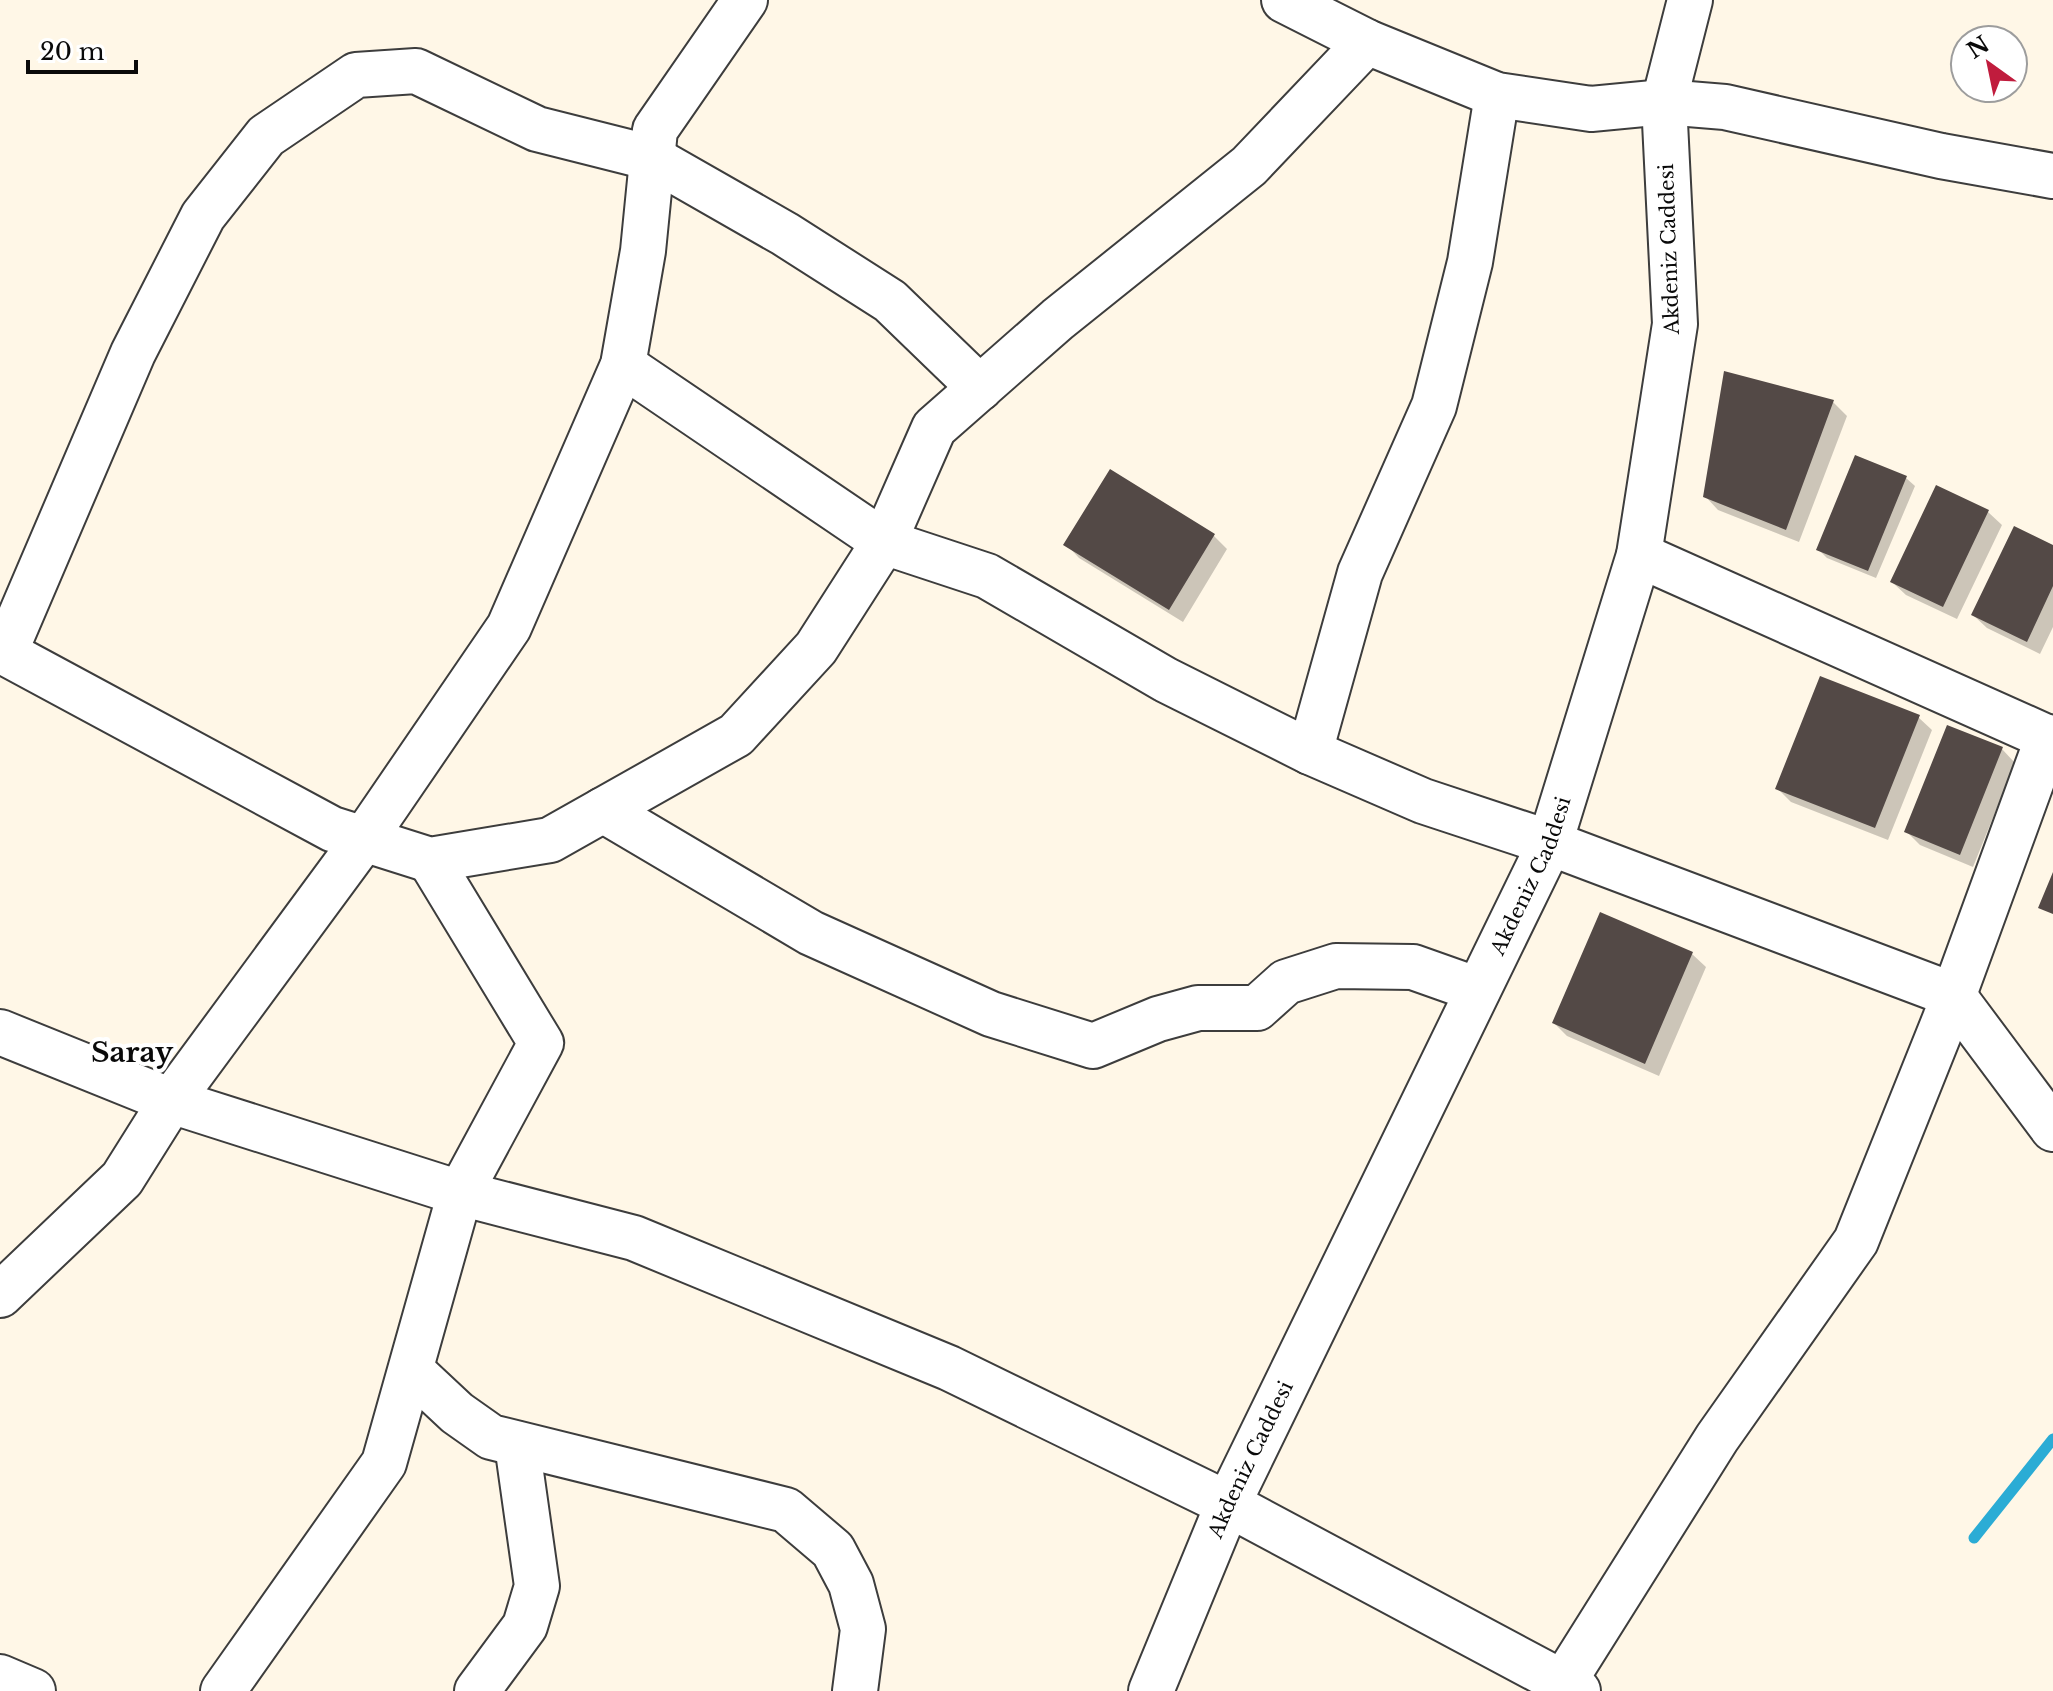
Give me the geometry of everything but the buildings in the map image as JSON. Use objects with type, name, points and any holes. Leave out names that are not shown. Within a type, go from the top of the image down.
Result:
[{"type":"street","points":[[0,1295],[122,1179],[171,1101],[364,839],[509,627],[623,365],[643,251],[655,130],[745,0]]},
{"type":"street","points":[[1284,0],[1367,42],[1497,95],[1591,109],[1664,102],[1725,107],[1941,156],[2053,176]]},
{"type":"street","name":"Akdeniz Caddesi","points":[[1151,1691],[1228,1504],[1550,843],[1639,555],[1675,324],[1664,102],[1690,0]]},
{"type":"street","points":[[980,388],[890,301],[785,234],[652,158],[537,129],[416,71],[356,75],[266,136],[203,216],[133,353],[3,651],[332,829],[430,860],[550,840],[736,735],[816,648],[884,542],[934,428],[980,388],[1058,319],[1249,166],[1367,42]]},
{"type":"street","points":[[1310,752],[1360,573],[1434,406],[1470,262],[1497,95]]},
{"type":"street","points":[[623,365],[884,542],[987,576],[1166,680],[1310,752],[1423,801],[1550,843],[1953,995],[2053,1129]]},
{"type":"street","points":[[0,1032],[171,1101],[460,1193],[648,1243],[949,1368],[1228,1504],[1566,1688],[1717,1438],[1856,1241],[2050,738],[1639,555]]},
{"type":"street","points":[[603,810],[811,933],[991,1014],[1093,1046],[1158,1019],[1198,1008],[1257,1008],[1286,982],[1336,966],[1413,967],[1478,990]]},
{"type":"street","points":[[223,1691],[384,1463],[460,1193],[541,1043],[430,860]]},
{"type":"street","points":[[411,1370],[457,1413],[491,1437],[786,1510],[833,1550],[851,1584],[863,1629],[855,1691]]},
{"type":"street","points":[[477,1691],[525,1626],[537,1586],[517,1444]]},
{"type":"street","points":[[0,1677],[33,1691]]},
{"type":"waterway","points":[[1974,1538],[2053,1439]]},
{"type":"district","name":"Saray","points":[[132,1052]]}]
